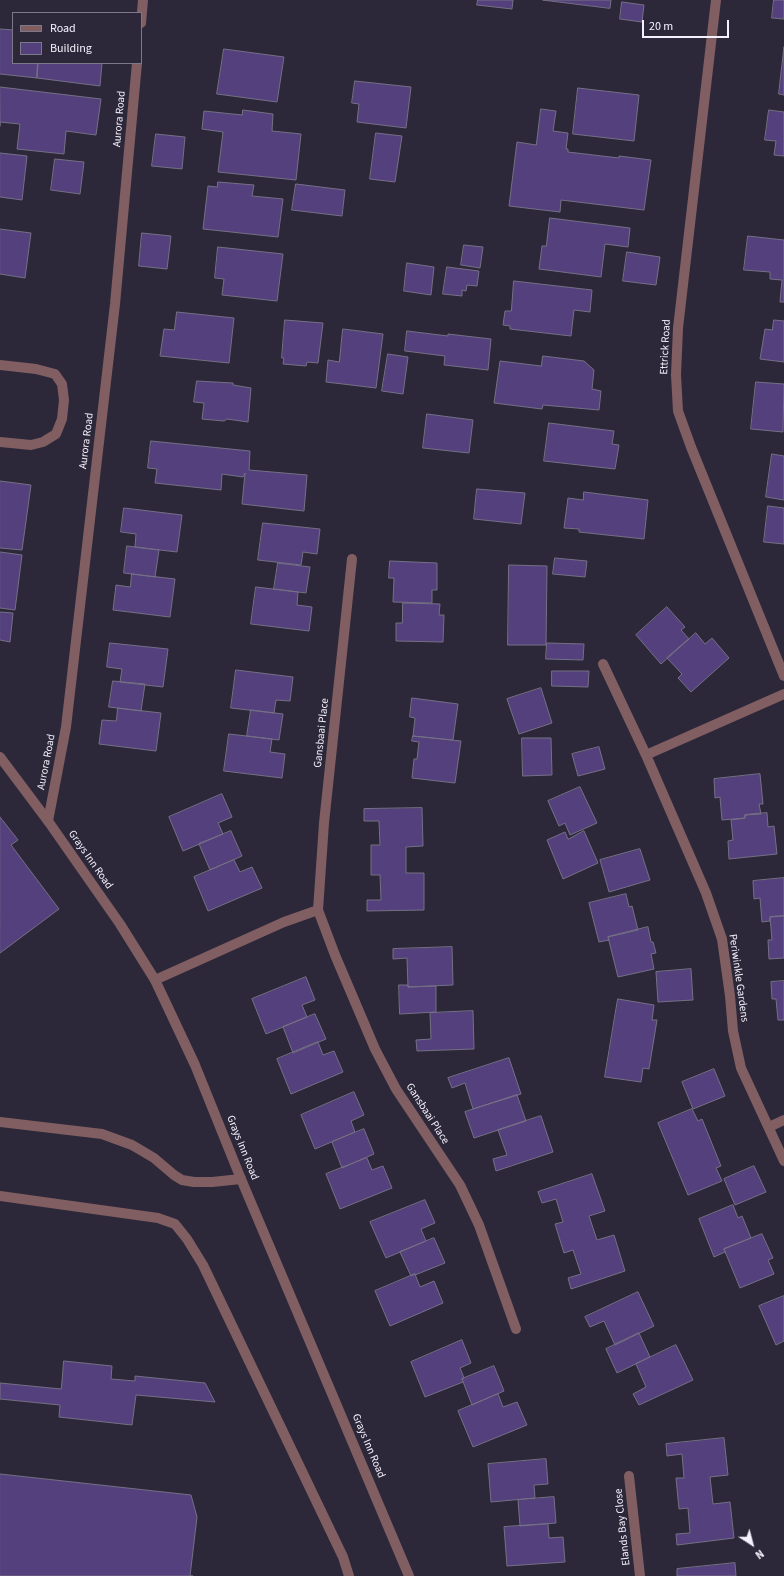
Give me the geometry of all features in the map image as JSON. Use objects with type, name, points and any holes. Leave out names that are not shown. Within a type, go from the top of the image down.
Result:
[{"type":"street","points":[[142,12],[143,0]]},
{"type":"street","name":"Ettrick Road","points":[[716,0],[678,328],[676,375],[678,411],[691,448],[784,676]]},
{"type":"street","name":"Aurora Road","points":[[48,821],[66,727],[115,304],[137,64]]},
{"type":"street","points":[[0,365],[36,369],[55,374],[62,384],[64,400],[62,420],[56,434],[43,442],[31,445],[0,442]]},
{"type":"street","name":"Gansbaai Place","points":[[352,559],[324,823],[318,910],[335,955],[375,1049],[396,1089],[460,1185],[476,1218],[516,1329]]},
{"type":"street","name":"Periwinkle Gardens","points":[[603,664],[646,755],[706,893],[722,939],[733,1031],[741,1068],[784,1161]]},
{"type":"street","points":[[646,755],[784,694]]},
{"type":"street","name":"Grays Inn Road","points":[[0,757],[48,821],[120,924],[155,980],[195,1065],[241,1179],[409,1576]]},
{"type":"street","points":[[155,980],[284,922],[318,910]]},
{"type":"street","points":[[769,1127],[784,1120]]},
{"type":"street","points":[[0,1122],[102,1134],[132,1145],[154,1158],[182,1180],[212,1182],[241,1179]]},
{"type":"street","points":[[0,1196],[158,1218],[175,1224],[187,1239],[203,1265],[343,1557],[349,1576]]},
{"type":"street","name":"Elands Bay Close","points":[[629,1476],[640,1576]]},
{"type":"building","points":[[478,0],[513,0],[512,9],[477,5]]},
{"type":"building","points":[[543,0],[611,0],[610,8]]},
{"type":"building","points":[[774,0],[784,0],[784,19],[772,18]]},
{"type":"building","points":[[622,2],[644,5],[642,22],[620,19]]},
{"type":"building","points":[[0,29],[12,30],[12,64],[38,64],[37,78],[0,74]]},
{"type":"building","points":[[784,47],[784,95],[779,94]]},
{"type":"building","points":[[224,49],[284,57],[277,102],[217,94]]},
{"type":"building","points":[[38,64],[102,64],[100,86],[37,78]]},
{"type":"building","points":[[355,81],[411,87],[406,128],[357,122],[359,104],[352,103]]},
{"type":"building","points":[[0,87],[101,99],[96,135],[66,131],[64,154],[17,149],[20,124],[0,122]]},
{"type":"building","points":[[578,88],[639,95],[634,141],[573,134]]},
{"type":"building","points":[[541,109],[556,111],[553,131],[568,133],[566,149],[568,149],[568,152],[651,160],[644,210],[561,200],[560,212],[509,206],[517,142],[536,145]]},
{"type":"building","points":[[243,110],[273,114],[272,131],[301,134],[296,180],[218,172],[223,132],[202,129],[204,111],[242,115]]},
{"type":"building","points":[[769,110],[784,112],[784,156],[774,155],[776,141],[765,140]]},
{"type":"building","points":[[376,133],[402,136],[395,182],[370,179]]},
{"type":"building","points":[[156,134],[185,137],[182,169],[152,166]]},
{"type":"building","points":[[0,153],[27,156],[22,200],[0,197]]},
{"type":"building","points":[[55,159],[84,162],[80,194],[51,190]]},
{"type":"building","points":[[218,182],[254,185],[252,196],[283,199],[278,237],[203,229],[208,186],[217,187]]},
{"type":"building","points":[[296,184],[345,190],[342,216],[292,210]]},
{"type":"building","points":[[550,218],[630,228],[628,247],[605,244],[601,277],[539,269],[542,246],[546,246]]},
{"type":"building","points":[[0,229],[31,233],[25,278],[0,274]]},
{"type":"building","points":[[142,233],[171,236],[167,269],[139,266]]},
{"type":"building","points":[[748,236],[784,240],[784,302],[780,302],[782,280],[770,279],[770,272],[744,270]]},
{"type":"building","points":[[464,245],[483,247],[480,268],[461,265]]},
{"type":"building","points":[[218,247],[283,254],[277,301],[222,295],[224,279],[215,278]]},
{"type":"building","points":[[627,252],[660,257],[656,285],[623,281]]},
{"type":"building","points":[[407,263],[434,267],[431,295],[404,291]]},
{"type":"building","points":[[447,267],[479,271],[477,286],[467,285],[466,291],[462,290],[462,296],[443,294]]},
{"type":"building","points":[[514,281],[592,290],[590,312],[574,310],[571,336],[510,329],[510,326],[503,325],[505,311],[511,311]]},
{"type":"building","points":[[177,312],[234,318],[229,363],[160,356],[164,329],[174,330]]},
{"type":"building","points":[[285,320],[323,323],[318,363],[307,362],[306,366],[283,364],[284,358],[282,358]]},
{"type":"building","points":[[774,320],[784,321],[784,362],[760,359],[765,329],[772,330]]},
{"type":"building","points":[[343,329],[383,334],[376,388],[326,382],[328,360],[339,362]]},
{"type":"building","points":[[407,331],[491,339],[488,370],[444,365],[445,356],[405,351]]},
{"type":"building","points":[[388,354],[408,357],[403,394],[382,391]]},
{"type":"building","points":[[543,356],[584,361],[594,370],[592,389],[601,391],[599,410],[543,405],[542,409],[494,403],[500,361],[541,366]]},
{"type":"building","points":[[197,381],[233,383],[233,385],[251,388],[248,422],[227,419],[224,421],[202,419],[204,403],[194,402]]},
{"type":"building","points":[[756,382],[784,384],[783,432],[751,429]]},
{"type":"building","points":[[427,414],[473,420],[469,453],[423,448]]},
{"type":"building","points":[[549,423],[614,431],[612,444],[619,445],[615,469],[544,461]]},
{"type":"building","points":[[151,441],[250,451],[249,470],[307,475],[304,511],[242,504],[245,473],[243,477],[222,474],[221,490],[155,483],[157,469],[148,468]]},
{"type":"building","points":[[772,454],[784,456],[784,500],[766,497]]},
{"type":"building","points":[[0,481],[31,485],[22,550],[0,548]]},
{"type":"building","points":[[477,489],[525,493],[521,524],[474,519]]},
{"type":"building","points":[[584,492],[648,500],[644,539],[579,532],[579,529],[564,528],[568,498],[583,500]]},
{"type":"building","points":[[768,506],[784,508],[784,544],[764,542]]},
{"type":"building","points":[[124,508],[182,515],[177,552],[135,547],[136,534],[121,532]]},
{"type":"building","points":[[263,523],[320,529],[317,554],[303,552],[301,565],[258,560]]},
{"type":"building","points":[[127,546],[159,550],[155,577],[124,573]]},
{"type":"building","points":[[0,552],[22,555],[15,610],[0,608]]},
{"type":"building","points":[[555,558],[587,561],[585,577],[553,574]]},
{"type":"building","points":[[390,561],[437,563],[437,590],[432,590],[432,603],[393,602],[394,578],[389,578]]},
{"type":"building","points":[[278,563],[310,567],[306,593],[274,589]]},
{"type":"building","points":[[509,565],[547,566],[546,645],[508,645]]},
{"type":"building","points":[[132,574],[175,579],[170,617],[113,610],[116,585],[130,587]]},
{"type":"building","points":[[256,587],[298,592],[297,605],[312,607],[309,631],[251,624]]},
{"type":"building","points":[[403,603],[440,604],[439,615],[444,615],[443,642],[396,641],[396,623],[402,623]]},
{"type":"building","points":[[667,607],[685,627],[681,630],[689,639],[661,664],[636,635]]},
{"type":"building","points":[[0,612],[13,613],[10,642],[0,640]]},
{"type":"building","points":[[696,633],[705,644],[712,638],[729,658],[691,692],[678,678],[682,674],[667,658]]},
{"type":"building","points":[[110,643],[168,649],[163,687],[120,682],[122,669],[107,667]]},
{"type":"building","points":[[547,643],[584,644],[583,660],[546,659]]},
{"type":"building","points":[[236,670],[293,677],[290,701],[276,700],[274,713],[231,708]]},
{"type":"building","points":[[552,671],[589,671],[588,687],[552,686]]},
{"type":"building","points":[[113,681],[145,684],[141,711],[109,707]]},
{"type":"building","points":[[541,688],[552,723],[519,734],[507,699]]},
{"type":"building","points":[[412,698],[458,704],[453,740],[413,736],[415,718],[410,717]]},
{"type":"building","points":[[118,708],[161,713],[156,751],[99,744],[102,720],[116,721]]},
{"type":"building","points":[[251,710],[283,714],[279,740],[247,736]]},
{"type":"building","points":[[229,734],[272,739],[270,752],[285,754],[282,778],[224,771]]},
{"type":"building","points":[[413,736],[461,741],[455,783],[412,778],[414,759],[417,759],[419,742],[412,741]]},
{"type":"building","points":[[522,738],[551,738],[552,775],[523,776]]},
{"type":"building","points":[[599,747],[605,769],[578,776],[572,754]]},
{"type":"building","points":[[760,774],[763,804],[759,804],[761,814],[745,815],[745,818],[722,820],[720,797],[715,798],[714,779]]},
{"type":"building","points":[[580,787],[597,823],[570,835],[565,823],[559,826],[548,801]]},
{"type":"building","points":[[222,794],[232,817],[218,823],[223,834],[183,851],[169,817]]},
{"type":"building","points":[[422,808],[423,846],[406,847],[406,873],[424,873],[424,910],[367,911],[367,900],[381,900],[380,875],[371,875],[371,845],[380,845],[379,821],[364,821],[364,809]]},
{"type":"building","points":[[767,813],[768,827],[774,826],[777,854],[729,859],[728,841],[733,840],[731,820],[745,818],[745,815]]},
{"type":"building","points":[[0,817],[18,840],[11,845],[59,909],[0,953]]},
{"type":"building","points":[[231,831],[242,856],[210,870],[199,844]]},
{"type":"building","points":[[584,831],[598,863],[563,879],[547,840],[565,832],[568,839]]},
{"type":"building","points":[[640,849],[650,880],[609,892],[600,860]]},
{"type":"building","points":[[234,860],[240,872],[252,867],[262,888],[208,911],[194,877]]},
{"type":"building","points":[[784,878],[784,916],[770,917],[770,921],[762,922],[760,898],[754,899],[753,881]]},
{"type":"building","points":[[626,894],[629,907],[632,906],[638,930],[608,937],[609,940],[599,942],[589,903]]},
{"type":"building","points":[[784,916],[784,958],[769,959],[768,940],[772,940],[770,917]]},
{"type":"building","points":[[648,927],[651,942],[653,942],[656,953],[651,954],[654,969],[618,977],[608,937]]},
{"type":"building","points":[[452,947],[453,985],[408,987],[407,958],[393,959],[393,949]]},
{"type":"building","points":[[691,969],[693,1000],[658,1002],[656,972]]},
{"type":"building","points":[[306,977],[315,1000],[302,1005],[307,1017],[266,1034],[252,999]]},
{"type":"building","points":[[784,981],[784,1020],[778,1020],[776,999],[772,999],[771,982]]},
{"type":"building","points":[[399,985],[408,985],[408,987],[436,986],[436,1012],[400,1014]]},
{"type":"building","points":[[618,999],[654,1005],[652,1020],[657,1020],[649,1069],[643,1068],[641,1082],[605,1077]]},
{"type":"building","points":[[473,1011],[474,1049],[417,1051],[416,1040],[431,1039],[430,1013]]},
{"type":"building","points":[[315,1014],[326,1039],[293,1053],[283,1027]]},
{"type":"building","points":[[318,1042],[323,1055],[334,1051],[343,1072],[291,1094],[277,1059]]},
{"type":"building","points":[[509,1058],[521,1094],[473,1109],[465,1083],[452,1088],[448,1078]]},
{"type":"building","points":[[714,1069],[725,1096],[693,1109],[682,1082]]},
{"type":"building","points":[[354,1092],[364,1115],[351,1121],[355,1132],[315,1149],[301,1115]]},
{"type":"building","points":[[517,1095],[526,1121],[474,1138],[465,1112]]},
{"type":"building","points":[[692,1109],[698,1121],[702,1119],[721,1166],[716,1168],[722,1181],[688,1195],[658,1123]]},
{"type":"building","points":[[541,1116],[553,1152],[496,1171],[493,1159],[507,1155],[498,1130]]},
{"type":"building","points":[[364,1129],[374,1154],[342,1168],[332,1142]]},
{"type":"building","points":[[367,1158],[372,1170],[383,1166],[392,1188],[340,1209],[326,1174]]},
{"type":"building","points":[[754,1166],[766,1192],[735,1205],[724,1179]]},
{"type":"building","points":[[592,1174],[605,1211],[589,1216],[597,1240],[614,1235],[625,1271],[571,1289],[568,1278],[581,1274],[573,1250],[564,1253],[555,1224],[563,1222],[556,1199],[542,1203],[538,1192]]},
{"type":"building","points":[[425,1200],[435,1223],[421,1229],[426,1241],[386,1258],[370,1222]]},
{"type":"building","points":[[733,1205],[738,1218],[742,1216],[751,1238],[724,1249],[725,1252],[714,1257],[699,1219]]},
{"type":"building","points":[[762,1234],[773,1258],[768,1260],[774,1274],[740,1288],[724,1249]]},
{"type":"building","points":[[434,1238],[445,1263],[411,1276],[400,1252]]},
{"type":"building","points":[[415,1274],[420,1287],[434,1281],[443,1303],[390,1326],[375,1291]]},
{"type":"building","points":[[638,1292],[654,1326],[615,1345],[604,1321],[590,1327],[585,1317]]},
{"type":"building","points":[[784,1296],[784,1341],[776,1345],[759,1306]]},
{"type":"building","points":[[639,1333],[650,1357],[617,1373],[606,1349]]},
{"type":"building","points":[[462,1340],[471,1363],[460,1368],[464,1378],[462,1379],[463,1382],[425,1397],[411,1362]]},
{"type":"building","points":[[676,1345],[693,1380],[639,1405],[633,1394],[646,1387],[636,1364]]},
{"type":"building","points":[[64,1361],[112,1366],[111,1379],[135,1381],[135,1376],[205,1383],[215,1402],[136,1395],[132,1425],[59,1417],[60,1405],[0,1399],[0,1383],[61,1389]]},
{"type":"building","points":[[494,1366],[504,1391],[472,1405],[462,1379]]},
{"type":"building","points":[[498,1394],[503,1407],[517,1402],[527,1425],[473,1447],[458,1411]]},
{"type":"building","points":[[724,1438],[728,1475],[710,1477],[713,1504],[730,1502],[734,1538],[677,1545],[676,1534],[690,1533],[688,1508],[679,1509],[676,1478],[684,1478],[682,1454],[667,1456],[666,1444]]},
{"type":"building","points":[[546,1459],[548,1484],[534,1485],[535,1498],[491,1502],[488,1464]]},
{"type":"building","points":[[0,1474],[191,1495],[197,1517],[190,1576],[0,1576]]},
{"type":"building","points":[[554,1497],[556,1523],[520,1526],[518,1500]]},
{"type":"building","points":[[548,1524],[549,1538],[563,1537],[565,1562],[507,1566],[504,1527]]},
{"type":"building","points":[[735,1563],[736,1576],[677,1576],[677,1569]]}]
